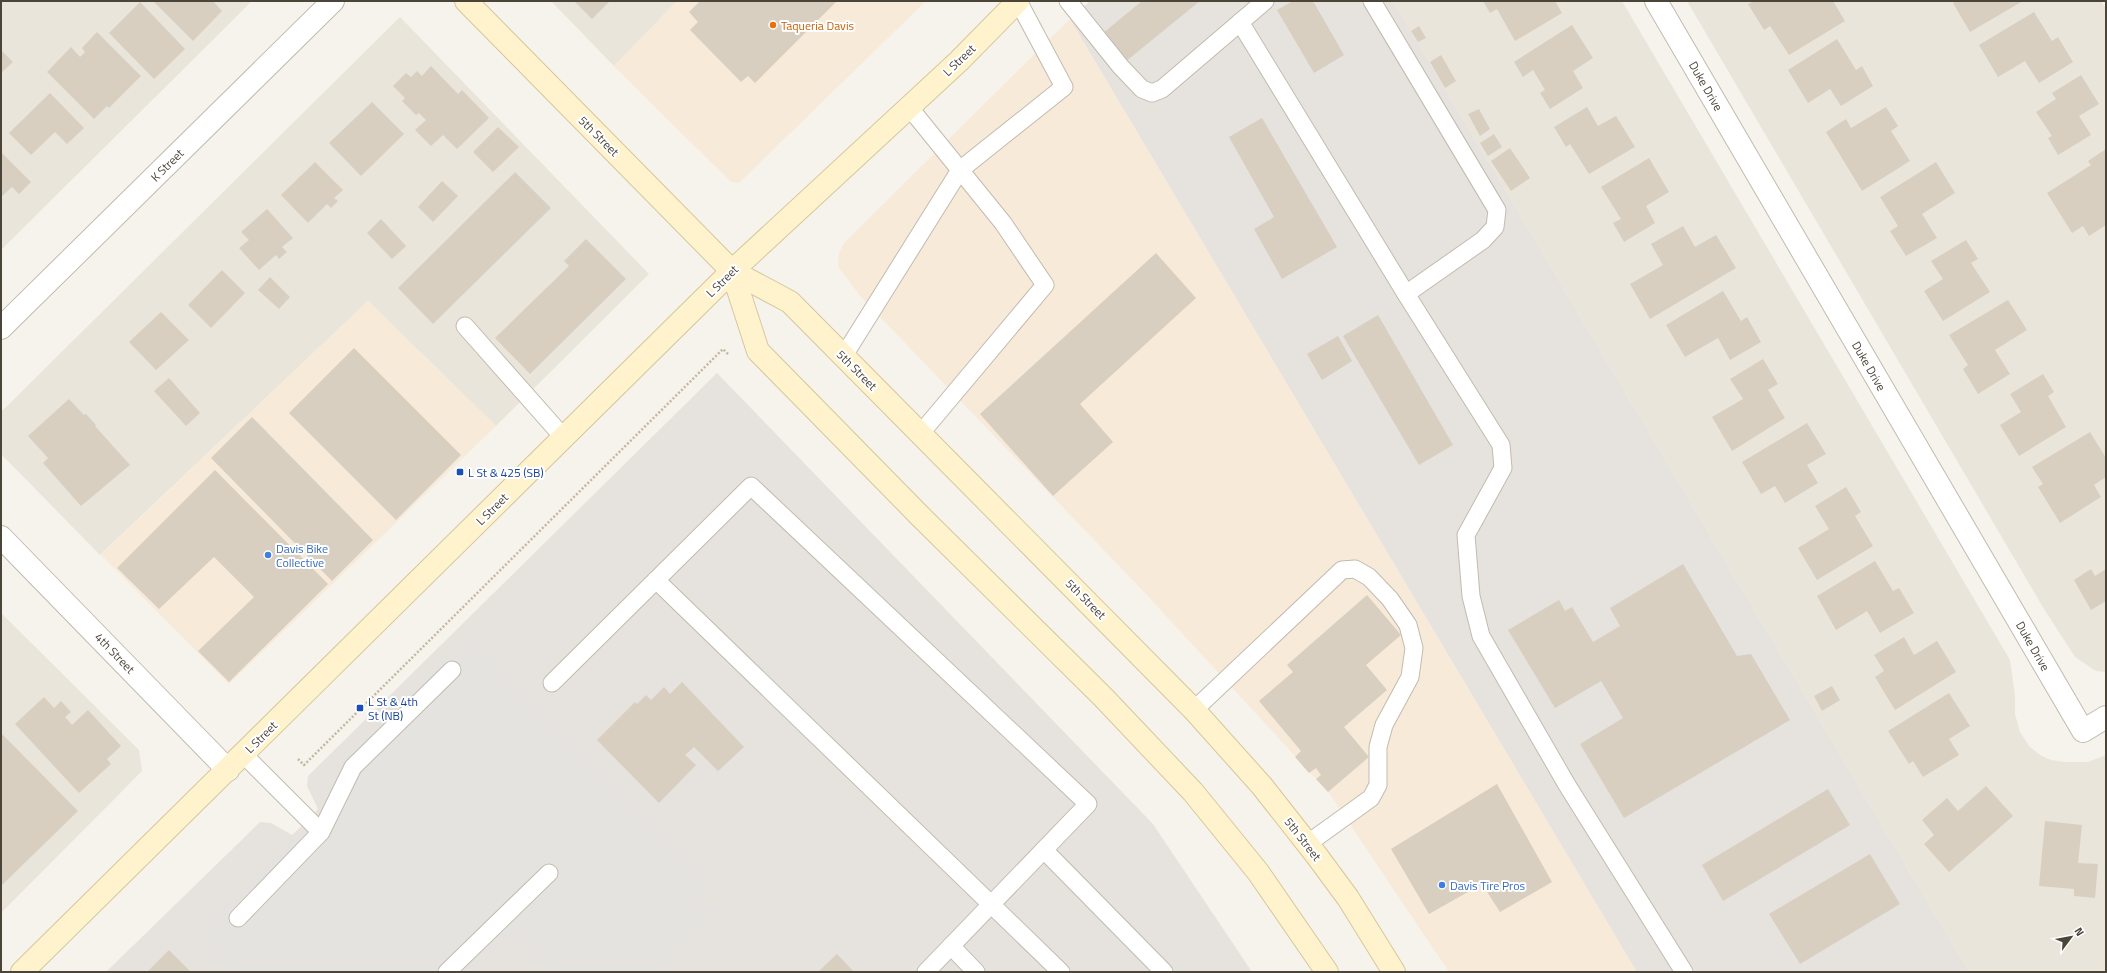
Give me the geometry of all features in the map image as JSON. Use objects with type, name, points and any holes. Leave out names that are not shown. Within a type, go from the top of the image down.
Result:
[{"type":"main road","name":"5th Street","points":[[466,1],[732,271],[790,302],[1194,710],[1262,786],[1307,844],[1348,898],[1394,972]]},
{"type":"main road","name":"L Street","points":[[22,972],[732,271],[959,61],[1018,1]]},
{"type":"main road","name":"5th Street","points":[[732,271],[758,351],[920,516],[1103,697],[1193,792],[1258,872],[1327,972]]},
{"type":"street","name":"K Street","points":[[1,328],[333,1]]},
{"type":"street","name":"Duke Drive","points":[[1656,1],[2083,731],[2106,717]]},
{"type":"street","name":"4th Street","points":[[1,537],[228,770]]},
{"type":"lane","points":[[843,356],[960,170],[1064,87],[1018,1]]},
{"type":"lane","points":[[1068,1],[1121,67],[1142,89],[1152,93],[1162,88],[1266,1]]},
{"type":"lane","points":[[1372,1],[1496,210],[1495,227],[1483,240],[1406,294]]},
{"type":"lane","points":[[1240,22],[1406,294],[1501,445],[1503,468],[1466,535],[1471,596],[1481,636],[1567,785],[1684,972]]},
{"type":"lane","points":[[909,107],[1003,222],[1045,285],[921,433]]},
{"type":"lane","points":[[464,326],[564,438]]},
{"type":"lane","points":[[552,683],[751,486],[1088,804],[926,972]]},
{"type":"lane","points":[[1194,710],[1342,570],[1355,569],[1369,577],[1390,599],[1408,625],[1414,648],[1410,676],[1384,725],[1378,747],[1378,785],[1371,798],[1307,844]]},
{"type":"lane","points":[[656,580],[990,905],[1061,972]]},
{"type":"lane","points":[[238,918],[321,832],[353,767],[452,670]]},
{"type":"lane","points":[[243,754],[321,832]]},
{"type":"lane","points":[[1044,850],[1164,972]]},
{"type":"lane","points":[[447,972],[549,873]]},
{"type":"lane","points":[[951,946],[976,972]]},
{"type":"path","points":[[298,759],[304,765],[723,349],[729,355]]},
{"type":"shaded area","points":[[1,1],[252,1],[1,250]]},
{"type":"shaded area","points":[[551,1],[677,1],[614,66]]},
{"type":"shaded area","points":[[677,1],[926,1],[739,183],[731,182],[614,66]]},
{"type":"shaded area","points":[[1090,1],[1393,1],[1969,972],[1637,972],[1070,19]]},
{"type":"shaded area","points":[[1393,1],[1622,1],[2010,660],[2015,695],[2015,714],[2020,732],[2029,746],[2040,755],[2051,760],[2064,762],[2088,762],[2106,755],[2106,972],[1969,972]]},
{"type":"shaded area","points":[[1687,1],[2101,1],[2106,9],[2106,672],[2096,671],[2075,657],[2044,609]]},
{"type":"shaded area","points":[[400,17],[649,274],[496,426],[368,301],[100,555],[1,454],[1,412]]},
{"type":"shaded area","points":[[1070,19],[1637,972],[1449,972],[1329,793],[1145,593],[861,297],[838,266],[839,253],[844,243]]},
{"type":"shaded area","points":[[368,301],[496,426],[229,684],[101,555]]},
{"type":"shaded area","points":[[717,373],[1153,824],[1252,972],[106,972],[260,822],[271,823],[292,835],[308,820],[318,809],[307,786],[308,776]]},
{"type":"shaded area","points":[[1,613],[139,750],[142,771],[1,913]]},
{"type":"shaded area","points":[[475,642],[711,886],[695,901],[721,909],[654,972],[550,972],[509,932],[467,972],[231,972],[204,946],[210,923],[326,809],[345,760],[452,654],[460,659]]},
{"type":"building","points":[[153,1],[213,1],[222,11],[193,41]]},
{"type":"building","points":[[574,1],[610,1],[592,19]]},
{"type":"building","points":[[700,1],[837,1],[755,83],[748,76],[741,82],[690,30],[698,22],[689,12]]},
{"type":"building","points":[[1142,1],[1200,1],[1125,62],[1102,34]]},
{"type":"building","points":[[1293,1],[1313,1],[1344,55],[1314,73],[1277,10]]},
{"type":"building","points":[[1483,1],[1555,1],[1562,13],[1515,41],[1497,9],[1490,13]]},
{"type":"building","points":[[1754,1],[1833,1],[1845,21],[1789,55],[1770,26],[1764,30],[1748,4]]},
{"type":"building","points":[[1956,1],[2023,1],[1970,32],[1953,3]]},
{"type":"building","points":[[140,2],[185,49],[154,79],[109,33]]},
{"type":"building","points":[[2034,12],[2052,41],[2058,37],[2073,62],[2039,83],[2025,61],[1998,77],[1979,45]]},
{"type":"building","points":[[1572,25],[1593,58],[1573,71],[1583,88],[1550,109],[1540,93],[1545,90],[1533,70],[1523,77],[1514,62]]},
{"type":"building","points":[[1419,26],[1426,38],[1418,42],[1411,31]]},
{"type":"building","points":[[97,32],[141,76],[109,108],[107,106],[94,119],[47,72],[71,47],[80,57],[85,52],[82,48]]},
{"type":"building","points":[[1837,39],[1856,70],[1862,66],[1873,86],[1841,106],[1830,89],[1808,103],[1788,70]]},
{"type":"building","points":[[1,50],[13,62],[2,72],[1,71]]},
{"type":"building","points":[[1441,55],[1456,81],[1445,88],[1430,62]]},
{"type":"building","points":[[431,66],[458,94],[462,90],[489,118],[457,149],[443,135],[431,146],[415,130],[426,120],[419,113],[416,115],[402,101],[405,98],[393,86],[406,73],[411,77],[417,71],[422,76]]},
{"type":"building","points":[[2081,75],[2099,104],[2079,116],[2091,135],[2058,155],[2048,138],[2052,136],[2036,112],[2056,99],[2052,93]]},
{"type":"building","points":[[50,93],[84,128],[67,144],[55,132],[31,155],[9,133]]},
{"type":"building","points":[[372,102],[404,134],[361,176],[329,143]]},
{"type":"building","points":[[1587,107],[1598,126],[1616,116],[1635,147],[1589,174],[1570,144],[1566,147],[1554,127]]},
{"type":"building","points":[[1886,107],[1898,126],[1891,131],[1910,161],[1862,191],[1826,132],[1846,119],[1851,128]]},
{"type":"building","points":[[1479,109],[1490,129],[1480,136],[1468,114]]},
{"type":"building","points":[[1262,118],[1337,247],[1282,279],[1254,229],[1274,217],[1229,137]]},
{"type":"building","points":[[498,127],[519,147],[493,172],[473,152]]},
{"type":"building","points":[[1494,134],[1502,147],[1488,156],[1480,143]]},
{"type":"building","points":[[1510,148],[1530,178],[1511,191],[1491,161]]},
{"type":"building","points":[[2106,149],[2106,225],[2089,236],[2083,226],[2072,233],[2047,193],[2091,165],[2088,161]]},
{"type":"building","points":[[1,152],[31,182],[19,194],[12,187],[1,197]]},
{"type":"building","points":[[1649,158],[1669,192],[1646,206],[1655,223],[1624,242],[1613,223],[1621,219],[1601,187]]},
{"type":"building","points":[[315,162],[343,190],[334,198],[338,201],[331,208],[327,204],[308,223],[281,195]]},
{"type":"building","points":[[1936,162],[1955,193],[1922,214],[1937,238],[1906,256],[1890,231],[1898,226],[1880,197]]},
{"type":"building","points":[[515,172],[551,208],[433,324],[398,288]]},
{"type":"building","points":[[442,181],[458,196],[433,222],[418,207]]},
{"type":"building","points":[[267,209],[293,238],[282,247],[287,252],[279,259],[276,255],[259,270],[239,248],[249,240],[241,232]]},
{"type":"building","points":[[381,219],[406,246],[392,259],[367,233]]},
{"type":"building","points":[[1683,226],[1695,247],[1716,235],[1736,268],[1650,319],[1630,284],[1663,265],[1651,244]]},
{"type":"building","points":[[586,239],[626,279],[530,374],[495,338],[569,266],[564,261]]},
{"type":"building","points":[[1966,240],[1978,259],[1971,263],[1990,292],[1943,321],[1924,291],[1943,279],[1931,261]]},
{"type":"building","points":[[1156,253],[1196,298],[1080,404],[1113,442],[1053,496],[980,414]]},
{"type":"building","points":[[222,270],[245,293],[211,328],[188,305]]},
{"type":"building","points":[[270,277],[290,297],[279,309],[258,290]]},
{"type":"building","points":[[1723,291],[1741,321],[1747,317],[1761,342],[1730,360],[1718,338],[1685,357],[1666,325]]},
{"type":"building","points":[[2008,300],[2027,330],[1995,350],[2010,374],[1978,394],[1963,369],[1968,365],[1949,335]]},
{"type":"building","points":[[161,312],[189,340],[156,370],[129,342]]},
{"type":"building","points":[[1378,315],[1453,445],[1419,465],[1343,336]]},
{"type":"building","points":[[1338,336],[1352,361],[1322,380],[1307,354]]},
{"type":"building","points":[[354,348],[461,455],[396,520],[289,413]]},
{"type":"building","points":[[1763,359],[1778,384],[1768,390],[1785,418],[1732,451],[1712,417],[1743,399],[1730,379]]},
{"type":"building","points":[[2043,374],[2054,392],[2048,396],[2066,427],[2019,456],[2000,425],[2021,412],[2010,394]]},
{"type":"building","points":[[169,378],[200,413],[186,426],[154,391]]},
{"type":"building","points":[[69,399],[84,415],[86,414],[130,465],[81,506],[43,463],[48,458],[28,436]]},
{"type":"building","points":[[252,417],[373,540],[332,581],[211,458]]},
{"type":"building","points":[[1807,423],[1826,454],[1807,465],[1818,483],[1785,503],[1775,486],[1761,494],[1742,462]]},
{"type":"building","points":[[2090,432],[2106,458],[2106,477],[2094,485],[2101,497],[2060,523],[2038,487],[2043,484],[2032,467]]},
{"type":"building","points":[[215,470],[328,584],[229,682],[198,651],[254,597],[214,557],[159,609],[117,568]]},
{"type":"building","points":[[1846,487],[1861,512],[1855,516],[1873,546],[1817,580],[1798,548],[1829,529],[1815,506]]},
{"type":"building","points":[[1875,561],[1893,591],[1899,588],[1914,613],[1880,633],[1867,611],[1836,630],[1817,596]]},
{"type":"building","points":[[1683,564],[1737,656],[1751,654],[1790,720],[1624,818],[1580,744],[1623,718],[1601,681],[1555,708],[1508,630],[1559,600],[1565,611],[1572,607],[1593,642],[1620,626],[1610,608]]},
{"type":"building","points":[[2091,569],[2095,576],[2106,569],[2106,601],[2091,610],[2074,580]]},
{"type":"building","points":[[1367,595],[1401,635],[1366,665],[1387,690],[1344,727],[1369,757],[1328,792],[1316,779],[1321,775],[1316,768],[1309,773],[1295,757],[1301,751],[1259,701],[1293,672],[1287,665]]},
{"type":"building","points":[[1904,637],[1914,655],[1937,641],[1956,672],[1895,710],[1875,677],[1884,671],[1874,655]]},
{"type":"building","points":[[682,682],[744,747],[718,771],[694,747],[685,755],[696,765],[659,803],[597,740],[635,702],[637,704],[646,695],[651,700],[664,687],[670,694]]},
{"type":"building","points":[[1832,686],[1840,700],[1822,711],[1814,696]]},
{"type":"building","points":[[1949,693],[1970,726],[1949,739],[1959,755],[1923,777],[1913,761],[1909,764],[1888,731]]},
{"type":"building","points":[[44,697],[54,708],[61,701],[71,712],[65,717],[72,725],[88,710],[121,746],[107,759],[111,764],[79,793],[15,724]]},
{"type":"building","points":[[1,733],[78,811],[1,886]]},
{"type":"building","points":[[1497,784],[1552,882],[1500,912],[1482,884],[1429,914],[1391,849]]},
{"type":"building","points":[[1986,786],[2013,816],[1949,872],[1924,844],[1934,835],[1922,820],[1947,798],[1958,811]]},
{"type":"building","points":[[1828,789],[1850,825],[1723,901],[1702,865]]},
{"type":"building","points":[[2045,821],[2082,825],[2078,863],[2098,864],[2095,898],[2074,896],[2074,889],[2039,886]]},
{"type":"building","points":[[1870,854],[1900,904],[1800,964],[1769,914]]},
{"type":"building","points":[[169,950],[191,972],[147,972]]},
{"type":"building","points":[[837,954],[854,972],[818,972]]},
{"type":"place","name":"Taqueria Davis","points":[[773,25]]},
{"type":"place","name":"L St & 425 (SB)","points":[[460,472]]},
{"type":"place","name":"Davis Bike Collective","points":[[268,555]]},
{"type":"place","name":"L St & 4th St (NB)","points":[[360,708]]},
{"type":"place","name":"Davis Tire Pros","points":[[1442,885]]}]
